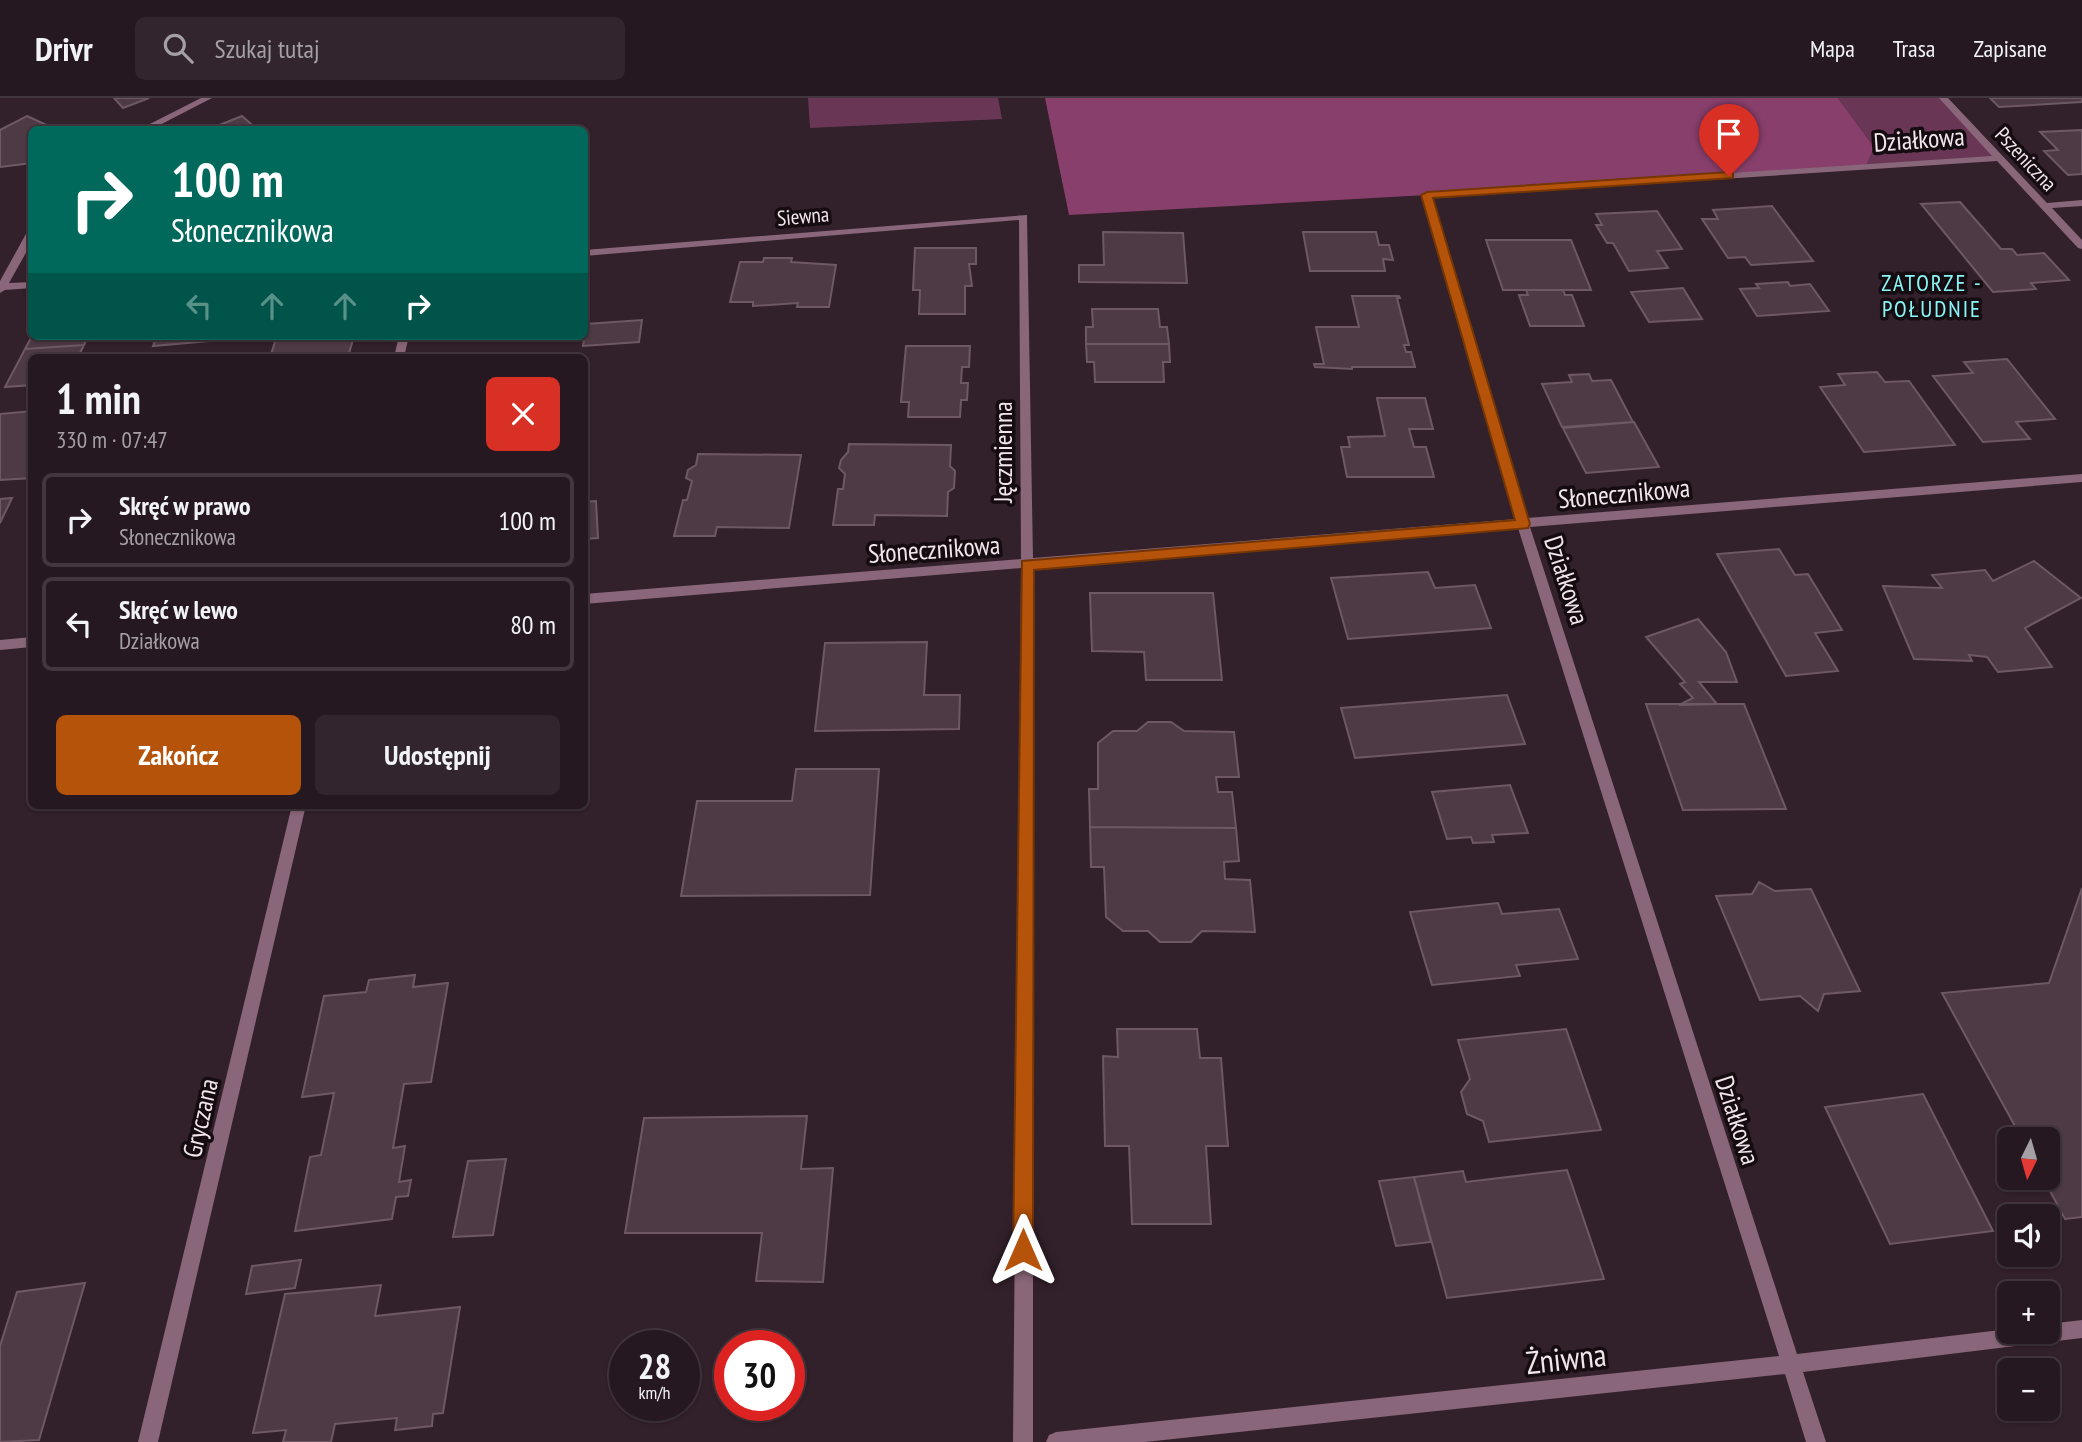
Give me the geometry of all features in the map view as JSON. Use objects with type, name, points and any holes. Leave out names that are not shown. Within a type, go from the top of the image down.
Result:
[{"type":"street","points":[[150,126],[208,98]]},
{"type":"street","name":"Pszeniczna","points":[[1943,98],[2082,246]]},
{"type":"street","name":"Działkowa","points":[[1816,1442],[1523,524],[1427,195],[1998,158]]},
{"type":"street","points":[[2043,206],[2082,203]]},
{"type":"street","name":"Siewna","points":[[588,253],[1024,217]]},
{"type":"street","name":"Jęczmienna","points":[[1023,1442],[1027,565],[1024,217]]},
{"type":"street","points":[[1,288],[28,239]]},
{"type":"street","points":[[1,288],[28,285]]},
{"type":"street","name":"Słonecznikowa","points":[[588,599],[2082,478]]},
{"type":"street","points":[[0,645],[28,642]]},
{"type":"street","name":"Gryczana","points":[[148,1442],[298,809]]},
{"type":"street","name":"Żniwna","points":[[1056,1442],[1790,1364],[2082,1329]]},
{"type":"shaded area","points":[[808,98],[998,98],[1002,119],[810,128]]},
{"type":"shaded area","points":[[1045,98],[1838,98],[1874,147],[1866,167],[1069,215]]},
{"type":"shaded area","points":[[1838,98],[1943,98],[1998,158],[1866,167],[1874,147]]},
{"type":"building","points":[[114,98],[149,98],[123,108]]},
{"type":"building","points":[[1990,98],[2082,98],[2082,102],[1999,107]]},
{"type":"building","points":[[27,116],[49,126],[28,126],[28,164],[0,167],[0,130]]},
{"type":"building","points":[[242,116],[253,126],[217,126]]},
{"type":"building","points":[[2082,130],[2082,174],[2068,175],[2044,151],[2058,150],[2040,132]]},
{"type":"building","points":[[1960,202],[2001,249],[2012,249],[2017,255],[2044,253],[2069,280],[2031,283],[2036,289],[1993,292],[1921,204]]},
{"type":"building","points":[[1772,206],[1813,261],[1751,265],[1745,257],[1728,258],[1702,219],[1718,219],[1713,210]]},
{"type":"building","points":[[1657,211],[1682,249],[1657,251],[1668,268],[1629,271],[1613,243],[1607,243],[1596,225],[1602,225],[1596,214]]},
{"type":"building","points":[[1103,232],[1183,233],[1187,283],[1079,282],[1079,265],[1104,265]]},
{"type":"building","points":[[1303,232],[1376,232],[1379,245],[1389,245],[1393,260],[1383,259],[1385,271],[1310,271]]},
{"type":"building","points":[[1486,240],[1571,240],[1591,290],[1503,290]]},
{"type":"building","points":[[915,248],[976,248],[976,264],[969,264],[972,286],[965,286],[965,314],[919,314],[920,290],[913,290]]},
{"type":"building","points":[[764,258],[792,258],[791,262],[836,265],[829,307],[797,307],[798,303],[753,306],[753,302],[730,302],[740,262],[763,262]]},
{"type":"building","points":[[1788,282],[1790,286],[1810,284],[1829,311],[1757,316],[1740,289],[1759,288],[1756,284]]},
{"type":"building","points":[[1683,288],[1702,319],[1649,322],[1631,292]]},
{"type":"building","points":[[1526,290],[1563,290],[1565,295],[1572,295],[1584,326],[1530,326],[1519,295],[1528,295]]},
{"type":"building","points":[[1352,296],[1399,296],[1400,298],[1397,298],[1409,345],[1404,345],[1406,352],[1411,352],[1415,367],[1315,367],[1314,364],[1324,364],[1316,327],[1359,327]]},
{"type":"building","points":[[1092,309],[1158,309],[1160,327],[1167,327],[1169,344],[1086,344],[1086,327],[1093,327]]},
{"type":"building","points":[[642,320],[639,342],[583,346],[584,340],[588,340],[588,324]]},
{"type":"building","points":[[30,340],[86,340],[84,345],[25,349]]},
{"type":"building","points":[[155,340],[220,340],[153,346]]},
{"type":"building","points":[[276,340],[353,340],[349,354],[271,354]]},
{"type":"building","points":[[1086,344],[1169,344],[1170,362],[1163,362],[1164,382],[1095,382],[1094,362],[1087,362]]},
{"type":"building","points":[[84,345],[80,354],[28,354],[28,385],[5,387],[25,349]]},
{"type":"building","points":[[906,346],[970,346],[969,367],[962,367],[961,383],[968,383],[967,400],[961,400],[960,417],[908,417],[909,402],[901,402]]},
{"type":"building","points":[[2007,359],[2055,419],[2016,422],[2030,439],[1983,442],[1933,376],[1973,373],[1964,362]]},
{"type":"building","points":[[1877,372],[1885,382],[1909,381],[1955,445],[1864,452],[1820,387],[1845,385],[1838,374]]},
{"type":"building","points":[[1589,374],[1592,381],[1611,380],[1633,422],[1562,427],[1542,384],[1572,382],[1569,375]]},
{"type":"building","points":[[1377,398],[1425,398],[1433,429],[1409,429],[1414,447],[1426,447],[1434,477],[1347,477],[1341,447],[1350,447],[1348,437],[1385,436]]},
{"type":"building","points":[[28,411],[28,478],[0,480],[0,414]]},
{"type":"building","points":[[1634,422],[1659,467],[1586,473],[1563,428]]},
{"type":"building","points":[[849,444],[951,445],[950,466],[955,471],[954,488],[948,492],[947,516],[875,515],[874,525],[833,525],[838,489],[843,489],[845,474],[839,468],[841,460],[848,452]]},
{"type":"building","points":[[698,454],[801,455],[789,528],[717,527],[715,536],[674,536],[683,500],[687,500],[692,481],[686,478],[688,470],[696,465]]},
{"type":"building","points":[[12,498],[0,523],[0,499]]},
{"type":"building","points":[[596,501],[598,538],[588,539],[588,502]]},
{"type":"building","points":[[1779,549],[1795,575],[1808,574],[1842,630],[1815,633],[1838,671],[1786,676],[1717,554]]},
{"type":"building","points":[[2034,561],[2081,598],[2025,628],[2052,667],[1998,672],[1987,657],[1969,655],[1972,661],[1914,659],[1883,586],[1942,588],[1932,575],[1985,570],[1993,581]]},
{"type":"building","points":[[1428,572],[1435,588],[1475,585],[1491,628],[1348,639],[1331,578]]},
{"type":"building","points":[[1090,593],[1213,593],[1222,680],[1146,680],[1144,652],[1092,651]]},
{"type":"building","points":[[1698,619],[1726,652],[1737,682],[1699,682],[1717,704],[1679,705],[1693,698],[1680,684],[1685,682],[1646,637]]},
{"type":"building","points":[[927,642],[924,695],[960,695],[959,729],[815,731],[825,643]]},
{"type":"building","points":[[1507,695],[1525,744],[1355,758],[1341,708]]},
{"type":"building","points":[[1646,704],[1744,704],[1786,809],[1683,810]]},
{"type":"building","points":[[1148,722],[1171,722],[1184,731],[1234,732],[1239,777],[1216,777],[1218,792],[1232,792],[1236,828],[1090,827],[1089,789],[1098,789],[1098,743],[1113,731],[1137,731]]},
{"type":"building","points":[[796,769],[879,769],[870,895],[681,896],[697,801],[792,801]]},
{"type":"building","points":[[1510,785],[1528,833],[1492,835],[1494,842],[1473,843],[1471,837],[1447,839],[1432,792]]},
{"type":"building","points":[[1090,827],[1236,828],[1239,861],[1224,862],[1225,879],[1250,880],[1255,932],[1202,931],[1191,942],[1160,942],[1148,931],[1123,931],[1106,917],[1104,867],[1091,867]]},
{"type":"building","points":[[1759,882],[1775,891],[1811,889],[1860,991],[1824,994],[1818,1011],[1800,996],[1760,1000],[1716,896],[1752,894]]},
{"type":"building","points":[[2082,888],[2082,1217],[2065,1219],[2060,1204],[2057,1204],[2049,1190],[2060,1190],[2060,1127],[2015,1127],[1942,993],[2049,983]]},
{"type":"building","points":[[1498,903],[1502,914],[1559,909],[1578,959],[1516,965],[1520,976],[1432,985],[1410,912]]},
{"type":"building","points":[[415,975],[413,987],[448,983],[431,1082],[404,1084],[393,1148],[405,1146],[399,1182],[411,1180],[408,1196],[396,1197],[392,1219],[295,1231],[310,1157],[321,1155],[334,1093],[302,1097],[324,996],[366,992],[369,980]]},
{"type":"building","points":[[1117,1029],[1197,1029],[1200,1058],[1221,1058],[1228,1146],[1206,1146],[1211,1224],[1132,1224],[1129,1146],[1105,1146],[1103,1056],[1118,1057]]},
{"type":"building","points":[[1566,1029],[1601,1130],[1489,1142],[1483,1121],[1467,1114],[1461,1092],[1470,1079],[1458,1040]]},
{"type":"building","points":[[1923,1094],[1993,1231],[1890,1244],[1825,1107]]},
{"type":"building","points":[[807,1116],[801,1169],[833,1168],[823,1282],[756,1281],[762,1233],[625,1233],[644,1118]]},
{"type":"building","points":[[506,1159],[493,1235],[453,1237],[468,1161]]},
{"type":"building","points":[[1567,1170],[1604,1279],[1447,1298],[1414,1177],[1463,1171],[1466,1182]]},
{"type":"building","points":[[1414,1177],[1431,1242],[1396,1246],[1379,1181]]},
{"type":"building","points":[[301,1260],[295,1288],[246,1294],[252,1266]]},
{"type":"building","points":[[85,1283],[39,1440],[0,1442],[0,1346],[17,1292]]},
{"type":"building","points":[[381,1285],[375,1316],[460,1307],[443,1413],[433,1414],[432,1426],[395,1430],[397,1418],[335,1424],[331,1442],[283,1442],[286,1430],[253,1433],[285,1294]]},
{"type":"district","name":"ZATORZE - POŁUDNIE","points":[[1932,295]]},
{"type":"route","points":[[1023,1250],[1027,565],[1523,524],[1427,195],[1729,176]]}]
